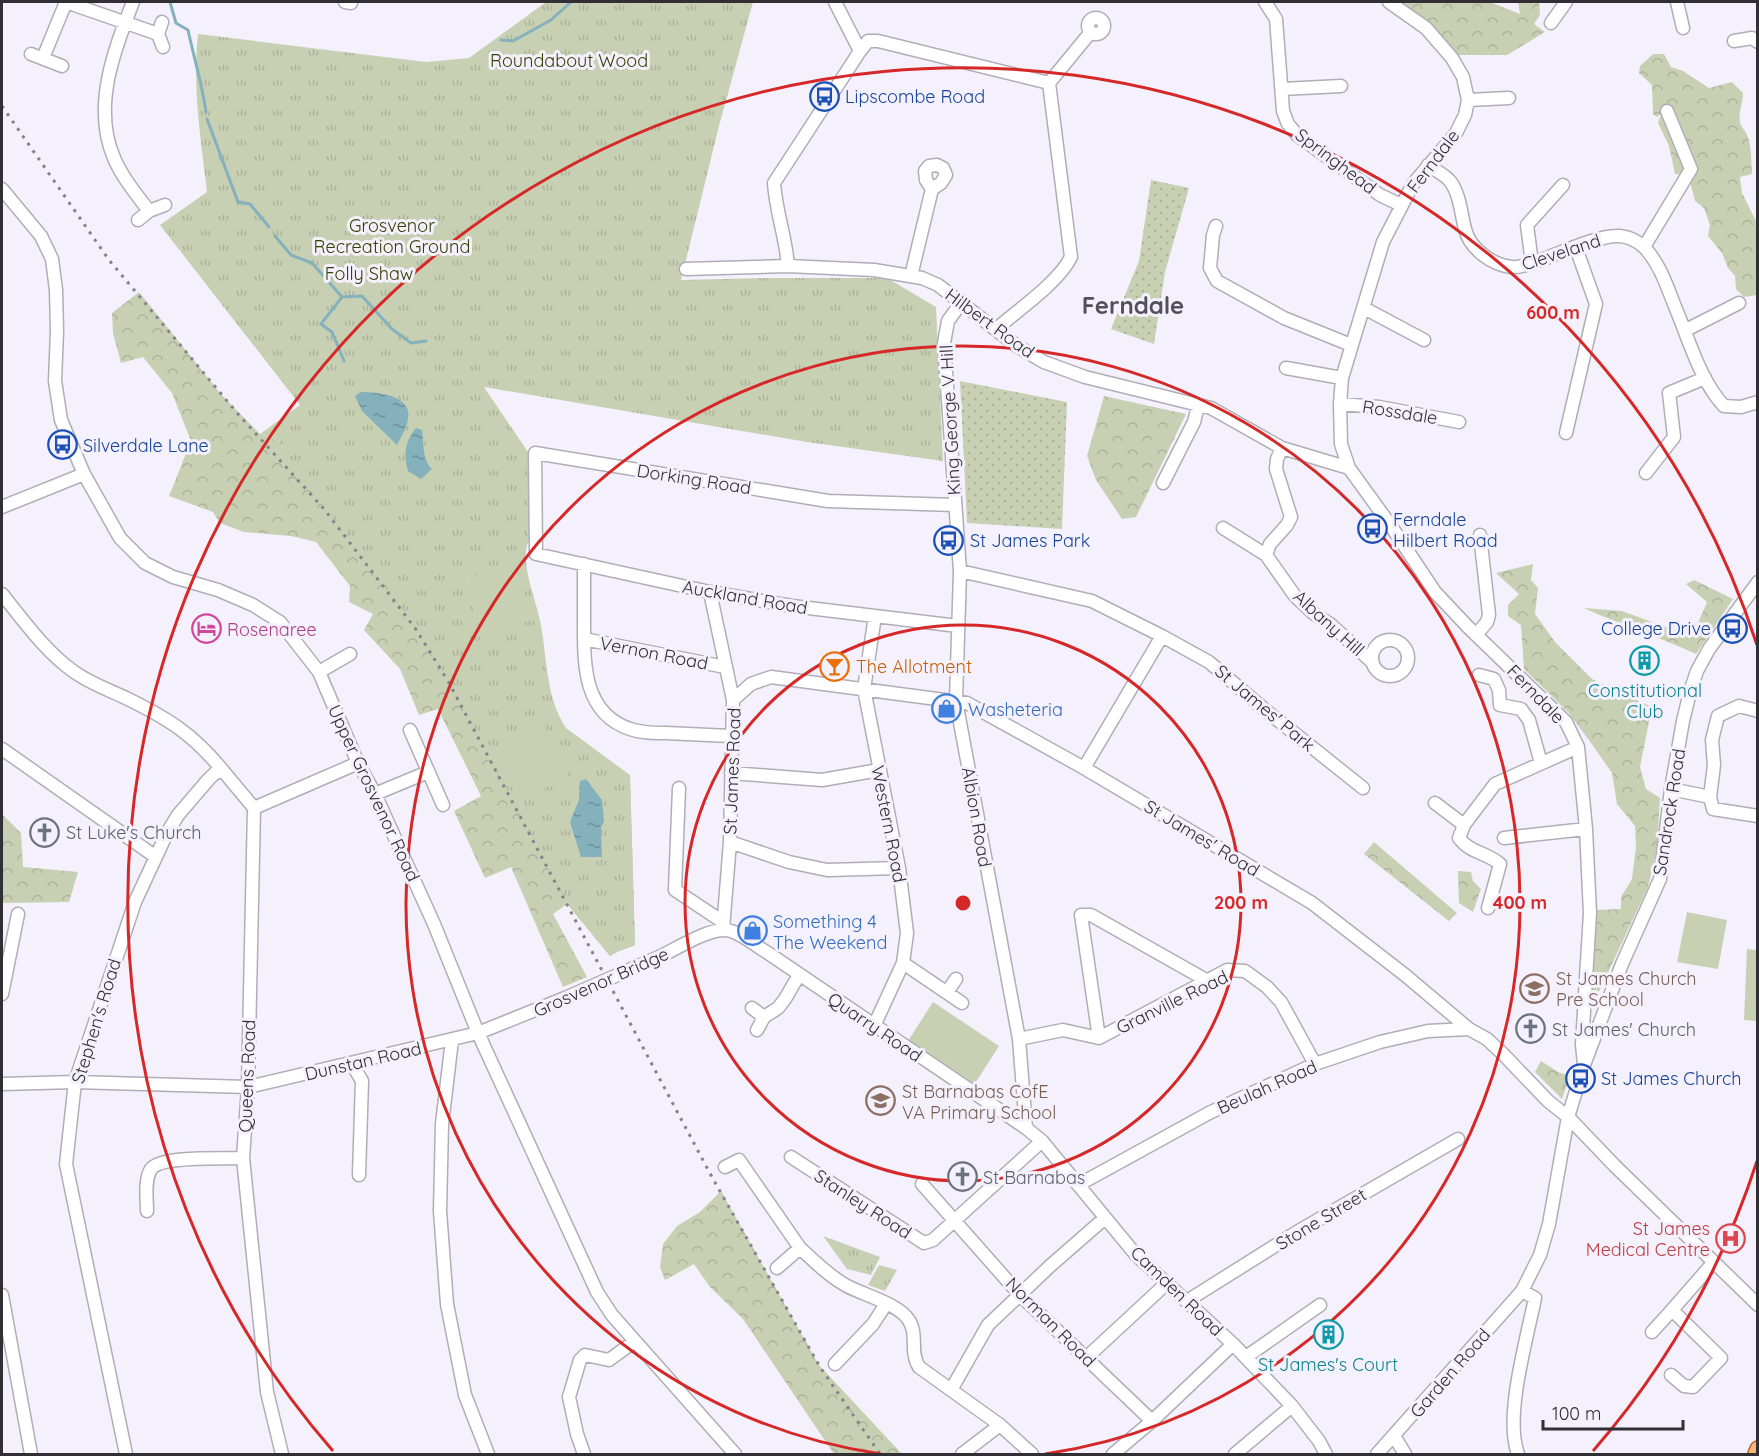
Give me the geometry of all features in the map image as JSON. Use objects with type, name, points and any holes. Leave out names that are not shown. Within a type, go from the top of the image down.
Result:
[{"type":"main road","points":[[1756,1455],[1758,1449]]},
{"type":"street","points":[[62,66],[37,56],[66,2],[125,22],[160,28],[163,47]]},
{"type":"street","points":[[133,2],[112,64],[105,113],[108,140],[114,158],[124,177],[149,212]]},
{"type":"street","points":[[835,2],[860,51]]},
{"type":"street","name":"Springhead","points":[[1266,2],[1276,19],[1283,111],[1288,124],[1298,136],[1380,195],[1401,205]]},
{"type":"street","points":[[1389,2],[1426,28],[1452,58],[1462,77],[1468,100],[1509,98]]},
{"type":"street","points":[[1551,23],[1566,2]]},
{"type":"street","points":[[1677,2],[1683,28]]},
{"type":"street","points":[[996,329],[1056,278],[1066,268],[1071,257],[1049,83],[1090,33]]},
{"type":"street","points":[[1734,41],[1752,39],[1758,42]]},
{"type":"street","points":[[788,266],[787,246],[776,203],[774,183],[868,41],[878,41],[1049,83]]},
{"type":"street","points":[[1282,89],[1341,86]]},
{"type":"street","name":"Ferndale","points":[[1468,100],[1465,115],[1456,133],[1413,184],[1383,242],[1342,378],[1341,444],[1349,468],[1435,592],[1566,722],[1578,747],[1586,829],[1590,913],[1582,1044],[1584,1065]]},
{"type":"street","points":[[1667,111],[1691,168],[1644,248],[1666,279],[1705,378],[1717,399],[1724,406],[1741,407],[1758,402]]},
{"type":"street","name":"Cleveland","points":[[1428,165],[1450,182],[1457,196],[1465,232],[1485,258],[1501,265],[1514,268],[1616,236],[1632,239],[1644,248]]},
{"type":"street","points":[[1532,263],[1527,225],[1563,184]]},
{"type":"street","name":"Upper Grosvenor Road","points":[[2,189],[41,236],[52,259],[56,290],[55,381],[61,420],[84,474],[120,538],[145,563],[173,577],[218,590],[280,622],[319,672],[358,763],[375,794],[434,924],[478,1033],[597,1292],[612,1315],[735,1455]]},
{"type":"street","points":[[911,276],[932,189]]},
{"type":"street","points":[[138,220],[149,212],[165,206]]},
{"type":"street","points":[[1216,226],[1210,268],[1216,281],[1284,318],[1351,345]]},
{"type":"street","points":[[1566,433],[1596,304],[1576,248]]},
{"type":"street","name":"Hilbert Road","points":[[687,269],[788,266],[874,270],[911,276],[938,285],[1017,346],[1044,362],[1085,377],[1211,408],[1282,448],[1349,468]]},
{"type":"street","name":"King George V Hill","points":[[955,505],[944,344],[948,321],[961,303]]},
{"type":"street","points":[[1686,330],[1739,303]]},
{"type":"street","points":[[1364,308],[1424,340]]},
{"type":"street","points":[[1286,368],[1342,378]]},
{"type":"street","points":[[1646,473],[1674,437],[1669,393],[1705,378]]},
{"type":"street","name":"Rossdale","points":[[1340,404],[1379,407],[1459,422]]},
{"type":"street","points":[[1163,483],[1194,422],[1198,406]]},
{"type":"street","points":[[1266,555],[1270,544],[1291,517],[1276,469],[1282,448]]},
{"type":"street","name":"Dorking Road","points":[[536,554],[535,453],[828,501],[955,505]]},
{"type":"street","points":[[2,507],[84,474]]},
{"type":"street","name":"Albion Road","points":[[955,505],[960,571],[956,701],[1019,1040],[1026,1128]]},
{"type":"street","name":"Albany Hill","points":[[1223,528],[1266,555],[1295,596],[1371,661]]},
{"type":"street","points":[[1476,635],[1487,622],[1489,615],[1480,535]]},
{"type":"street","name":"Auckland Road","points":[[536,554],[710,592],[958,626]]},
{"type":"street","points":[[584,564],[584,639],[587,681],[594,700],[618,724],[640,732],[730,736]]},
{"type":"street","name":"St James' Park","points":[[960,571],[1092,601],[1162,636],[1209,662],[1363,788]]},
{"type":"street","name":"Sandrock Road","points":[[1568,1117],[1584,1065],[1618,974],[1660,879],[1671,789],[1683,721],[1697,671],[1709,649],[1758,582]]},
{"type":"street","points":[[710,592],[733,700]]},
{"type":"street","points":[[2,594],[55,656],[72,671],[91,684],[125,698],[189,734],[204,748],[254,808],[358,763]]},
{"type":"street","name":"Western Road","points":[[874,1026],[903,963],[907,933],[898,868],[864,689],[875,616]]},
{"type":"street","points":[[1084,768],[1162,636]]},
{"type":"street","name":"Vernon Road","points":[[584,639],[725,667]]},
{"type":"street","points":[[319,672],[350,654]]},
{"type":"street","points":[[1479,675],[1494,680],[1499,690],[1500,705],[1521,709],[1529,720],[1541,763]]},
{"type":"street","name":"St James Road","points":[[723,925],[730,842],[732,773],[730,736],[733,700],[751,684],[771,677],[956,701]]},
{"type":"street","name":"St James' Road","points":[[956,701],[967,703],[1084,768],[1312,903],[1405,975],[1469,1029],[1487,1039],[1758,1305]]},
{"type":"street","points":[[1758,711],[1739,706],[1718,716],[1712,740],[1714,765],[1710,797],[1713,809],[1758,816]]},
{"type":"street","points":[[402,746],[412,735],[443,805]]},
{"type":"street","points":[[1488,908],[1500,864],[1491,857],[1466,847],[1459,838],[1464,825],[1496,784],[1578,747]]},
{"type":"street","points":[[2,749],[156,857]]},
{"type":"street","points":[[732,773],[822,780],[879,770]]},
{"type":"street","name":"Stephen's Road","points":[[126,1455],[66,1164],[75,1082],[135,902],[156,857],[178,815],[216,772],[224,772]]},
{"type":"street","points":[[375,794],[428,772]]},
{"type":"street","name":"Quarry Road","points":[[679,788],[675,890],[723,925],[1026,1128]]},
{"type":"street","points":[[1671,789],[1710,797]]},
{"type":"street","points":[[1435,803],[1464,825]]},
{"type":"street","name":"Queens Road","points":[[254,808],[248,1088],[243,1158],[267,1392],[282,1455]]},
{"type":"street","points":[[1504,838],[1586,829]]},
{"type":"street","points":[[730,842],[789,862],[827,870],[898,868]]},
{"type":"street","points":[[2,994],[18,914]]},
{"type":"street","points":[[1099,1038],[1081,915],[1091,915],[1206,980]]},
{"type":"street","name":"Grosvenor Bridge","points":[[478,1033],[661,956],[723,925]]},
{"type":"street","points":[[903,963],[962,1003]]},
{"type":"street","name":"Granville Road","points":[[1019,1040],[1064,1030],[1099,1038],[1227,970],[1245,971],[1267,987],[1281,1002],[1314,1064]]},
{"type":"street","points":[[757,1030],[764,1017],[778,1008],[799,975]]},
{"type":"street","points":[[947,992],[956,979]]},
{"type":"street","points":[[752,1008],[764,1017]]},
{"type":"street","name":"Beulah Road","points":[[1078,1185],[1209,1113],[1314,1064],[1380,1042],[1428,1031],[1469,1029]]},
{"type":"street","name":"Dunstan Road","points":[[2,1084],[75,1082],[248,1088],[478,1033]]},
{"type":"street","points":[[452,1040],[442,1124],[440,1211],[447,1304],[465,1395],[488,1455]]},
{"type":"street","points":[[351,1064],[362,1081],[359,1175]]},
{"type":"street","name":"Garden Road","points":[[1377,1455],[1522,1291],[1540,1255],[1549,1224],[1568,1117]]},
{"type":"street","name":"Camden Road","points":[[1026,1128],[1042,1141],[1136,1255],[1233,1344],[1292,1406],[1319,1441],[1326,1455]]},
{"type":"street","name":"Stone Street","points":[[1187,1301],[1297,1232],[1458,1139]]},
{"type":"street","name":"Stanley Road","points":[[791,1157],[924,1243],[933,1240],[1042,1141]]},
{"type":"street","points":[[147,1211],[150,1171],[156,1165],[172,1160],[243,1158]]},
{"type":"street","points":[[725,1167],[739,1160],[800,1248],[844,1285],[898,1308],[909,1319],[914,1331],[914,1361],[926,1373],[1000,1425],[1032,1455]]},
{"type":"street","name":"Norman Road","points":[[922,1185],[1020,1294],[1152,1421]]},
{"type":"street","points":[[951,1390],[988,1325],[1105,1218]]},
{"type":"street","points":[[777,1268],[800,1248]]},
{"type":"street","points":[[1652,1332],[1713,1263]]},
{"type":"street","points":[[1086,1358],[1167,1283]]},
{"type":"street","points":[[1518,1455],[1514,1432],[1515,1399],[1535,1298],[1522,1291]]},
{"type":"street","points":[[2,1295],[31,1455]]},
{"type":"street","points":[[836,1364],[873,1324],[886,1304]]},
{"type":"street","points":[[1246,1357],[1320,1305]]},
{"type":"street","points":[[1671,1375],[1684,1386],[1693,1387],[1721,1358],[1672,1310]]},
{"type":"street","points":[[584,1455],[569,1397],[580,1360],[585,1355],[609,1360],[635,1341]]},
{"type":"street","points":[[1113,1455],[1233,1344]]},
{"type":"street","points":[[1235,1455],[1292,1406]]},
{"type":"street","points":[[962,1455],[1000,1425]]},
{"type":"street","points":[[1394,1436],[1405,1455]]},
{"type":"green space","name":"Grosvenor Recreation Ground","points":[[546,2],[753,2],[719,126],[681,280],[887,278],[936,307],[943,461],[807,442],[484,387],[530,455],[532,536],[526,548],[526,562],[541,625],[554,704],[566,728],[630,775],[635,945],[610,956],[568,904],[446,677],[363,551],[302,481],[279,441],[260,434],[300,405],[160,225],[207,192],[197,94],[198,34],[426,62],[469,58]]},
{"type":"green space","points":[[1395,2],[1490,2],[1520,14],[1518,2],[1539,2],[1540,15],[1534,24],[1545,32],[1507,55],[1456,55]]},
{"type":"green space","points":[[1653,54],[1664,54],[1671,67],[1683,71],[1709,88],[1732,82],[1743,93],[1740,118],[1750,144],[1752,174],[1740,177],[1742,193],[1757,223],[1757,295],[1744,297],[1736,289],[1735,276],[1728,268],[1722,253],[1708,236],[1710,225],[1704,208],[1695,201],[1690,182],[1685,175],[1675,174],[1669,146],[1658,123],[1661,114],[1657,117],[1653,114],[1652,85],[1639,73],[1640,66]]},
{"type":"green space","points":[[1151,180],[1189,188],[1165,272],[1154,344],[1111,329],[1139,261]]},
{"type":"green space","points":[[139,292],[220,393],[260,434],[279,441],[347,517],[502,736],[630,775],[635,945],[610,956],[567,904],[553,914],[587,977],[563,987],[511,867],[485,878],[454,811],[481,796],[438,709],[419,715],[400,669],[364,630],[373,614],[349,602],[350,586],[316,542],[291,536],[244,532],[220,523],[213,512],[169,496],[191,441],[172,393],[143,357],[121,363],[113,333],[112,313]]},
{"type":"green space","points":[[960,381],[1067,402],[1062,529],[967,523]]},
{"type":"green space","points":[[1104,396],[1186,414],[1136,517],[1122,519],[1096,480],[1087,456]]},
{"type":"green space","points":[[1533,564],[1531,580],[1538,588],[1535,614],[1555,642],[1592,679],[1652,707],[1640,767],[1646,789],[1660,798],[1657,849],[1648,887],[1598,994],[1590,991],[1597,910],[1621,909],[1621,897],[1632,879],[1636,847],[1635,826],[1617,804],[1612,773],[1591,743],[1568,712],[1524,669],[1521,625],[1508,616],[1508,605],[1519,594],[1496,573]]},
{"type":"green space","points":[[520,568],[530,621],[477,630],[468,577]]},
{"type":"green space","points":[[1694,580],[1733,599],[1696,654],[1584,608],[1622,611],[1692,637],[1707,602],[1686,584]]},
{"type":"green space","points":[[541,722],[570,772],[520,804],[494,752]]},
{"type":"green space","points":[[2,814],[21,833],[23,867],[78,872],[69,902],[2,903]]},
{"type":"green space","points":[[1374,842],[1457,913],[1449,921],[1364,854]]},
{"type":"green space","points":[[1458,871],[1471,872],[1473,881],[1481,889],[1473,912],[1459,903]]},
{"type":"green space","points":[[1687,912],[1727,920],[1718,969],[1677,962]]},
{"type":"green space","points":[[1747,949],[1757,950],[1757,1021],[1744,1020]]},
{"type":"green space","points":[[933,1002],[999,1046],[974,1085],[908,1041]]},
{"type":"green space","points":[[1541,1061],[1558,1072],[1570,1076],[1562,1099],[1535,1072]]},
{"type":"green space","points":[[721,1191],[819,1365],[902,1454],[834,1454],[743,1319],[710,1287],[694,1264],[665,1280],[660,1267],[663,1244],[677,1226],[700,1212]]},
{"type":"green space","points":[[823,1236],[880,1257],[871,1275],[847,1269]]},
{"type":"green space","points":[[879,1265],[897,1270],[885,1291],[868,1285]]},
{"type":"water","points":[[361,392],[392,396],[405,405],[408,411],[407,422],[397,445],[362,411],[355,396]]},
{"type":"water","points":[[416,428],[422,430],[425,456],[432,469],[421,479],[408,471],[406,459],[407,443]]},
{"type":"water","points":[[586,779],[602,800],[604,821],[601,828],[602,857],[581,857],[570,822],[579,800],[580,781]]},
{"type":"waterway","points":[[170,2],[176,23],[188,30],[206,112]]},
{"type":"waterway","points":[[501,40],[513,41],[551,20],[571,2]]},
{"type":"waterway","points":[[207,119],[238,202],[250,204],[269,227]]},
{"type":"waterway","points":[[275,236],[291,255],[312,263],[342,297]]},
{"type":"waterway","points":[[344,361],[332,332],[321,324],[342,297],[362,296],[392,329],[411,343],[426,341]]},
{"type":"railway","points":[[2,106],[109,260],[238,414],[324,509],[415,628],[448,681],[713,1179],[820,1367],[880,1454]]},
{"type":"place","name":"Lipscombe Road","points":[[824,96]]},
{"type":"place","name":"Silverdale Lane","points":[[62,445]]},
{"type":"place","name":"Ferndale Hilbert Road","points":[[1372,529]]},
{"type":"place","name":"St James Park","points":[[949,540]]},
{"type":"place","name":"College Drive","points":[[1732,628]]},
{"type":"place","name":"Rosenaree","points":[[206,629]]},
{"type":"place","name":"Constitutional Club","points":[[1645,661]]},
{"type":"place","name":"The Allotment","points":[[835,666]]},
{"type":"place","name":"Washeteria","points":[[947,709]]},
{"type":"place","name":"St Luke's Church","points":[[45,832]]},
{"type":"place","name":"Something 4 The Weekend","points":[[752,931]]},
{"type":"place","name":"St James Church Pre School","points":[[1535,988]]},
{"type":"place","name":"St James' Church","points":[[1531,1029]]},
{"type":"place","name":"St James Church","points":[[1580,1078]]},
{"type":"place","name":"St Barnabas CofE VA Primary School","points":[[881,1101]]},
{"type":"place","name":"St Barnabas","points":[[962,1177]]},
{"type":"place","name":"St James Medical Centre","points":[[1731,1238]]},
{"type":"place","name":"St James's Court","points":[[1328,1335]]},
{"type":"district","name":"Ferndale","points":[[1133,305]]},
{"type":"park label","name":"Roundabout Wood","points":[[569,60]]},
{"type":"park label","name":"Folly Shaw","points":[[369,273]]}]
